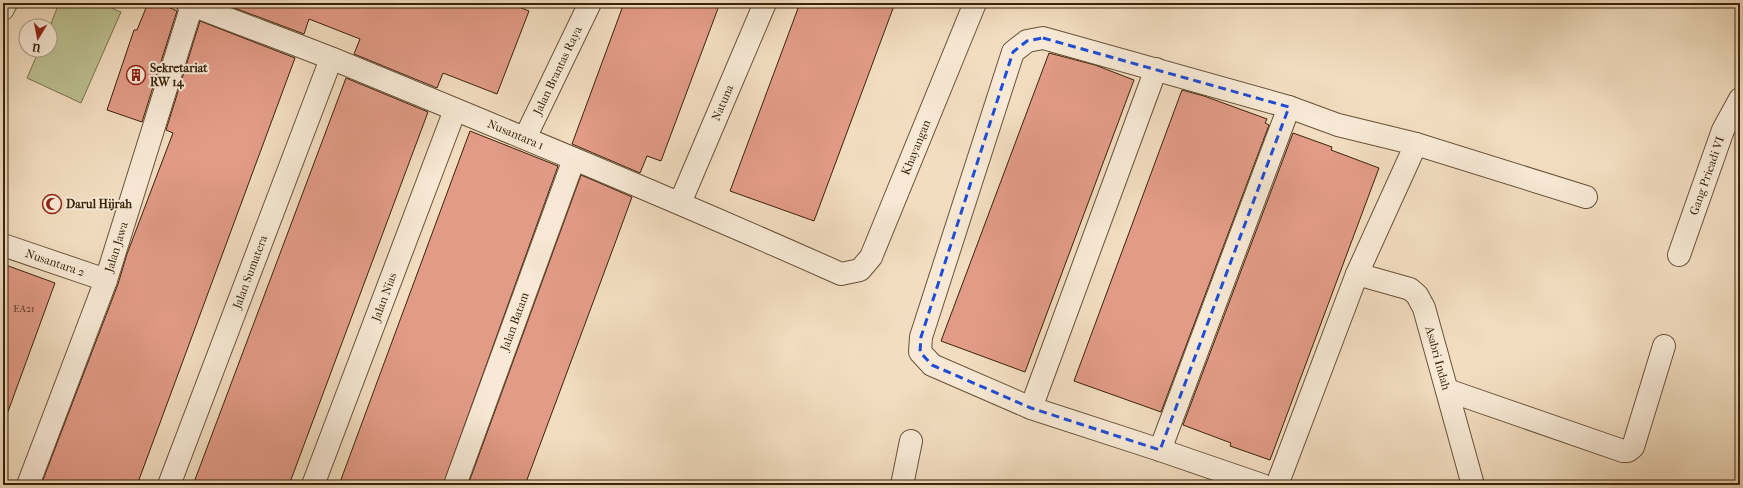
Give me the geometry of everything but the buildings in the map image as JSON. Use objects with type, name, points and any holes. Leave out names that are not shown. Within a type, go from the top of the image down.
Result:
[{"type":"street","points":[[3,9],[6,3]]},
{"type":"street","name":"Jalan Brantas Raya","points":[[525,138],[590,3]]},
{"type":"street","name":"Natuna","points":[[680,203],[765,3]]},
{"type":"street","name":"Khayangan","points":[[841,274],[860,270],[871,257],[975,3]]},
{"type":"street","name":"Nusantara 1","points":[[190,4],[331,59],[525,138],[680,203],[841,274]]},
{"type":"street","name":"Jalan Jawa","points":[[28,485],[106,280],[190,4]]},
{"type":"street","points":[[1262,485],[1031,408],[932,365],[920,352],[920,337],[1013,52],[1027,41],[1043,38],[1289,107],[1338,125],[1416,144],[1586,197]]},
{"type":"street","name":"Jalan Sumatera","points":[[168,485],[331,59]]},
{"type":"street","points":[[1031,408],[1156,69]]},
{"type":"street","name":"Gang Prieadi VI","points":[[1679,255],[1723,130],[1740,99]]},
{"type":"street","points":[[1160,450],[1289,107]]},
{"type":"street","name":"Jalan Nias","points":[[313,485],[455,110]]},
{"type":"street","points":[[1277,485],[1357,274],[1416,144]]},
{"type":"street","name":"Jalan Batam","points":[[455,485],[574,159]]},
{"type":"street","name":"Nusantara 2","points":[[3,245],[106,280]]},
{"type":"street","name":"Asabri Indah","points":[[1357,274],[1410,289],[1417,295],[1424,308],[1473,485]]},
{"type":"street","points":[[1447,390],[1623,451],[1628,451],[1633,447],[1664,346]]},
{"type":"street","points":[[902,485],[911,441]]},
{"type":"highlighted area","points":[[1043,38],[1289,107],[1160,450],[1031,408],[932,365],[920,352],[921,337],[1013,52],[1027,41]]},
{"type":"green space","points":[[59,3],[100,3],[121,12],[81,103],[27,78],[36,58],[58,58],[58,18],[53,18]]},
{"type":"place","name":"Sekretariat RW 14","points":[[136,75]]},
{"type":"place","name":"Darul Hijrah","points":[[52,204]]}]
